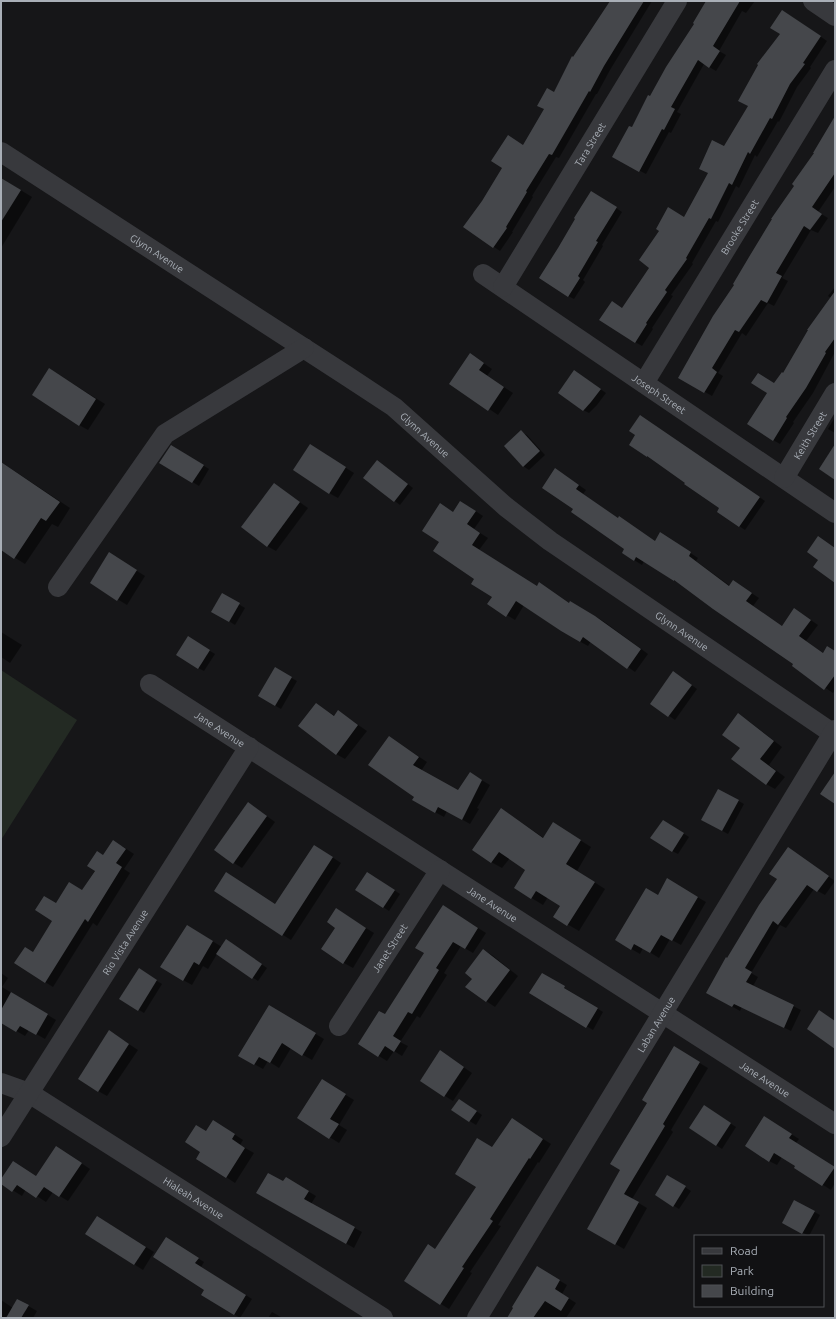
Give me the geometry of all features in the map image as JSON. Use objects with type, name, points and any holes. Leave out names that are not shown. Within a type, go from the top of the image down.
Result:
[{"type":"street","name":"Tara Street","points":[[503,287],[678,1]]},
{"type":"street","points":[[813,1],[835,16]]},
{"type":"street","name":"Brooke Street","points":[[644,383],[835,70]]},
{"type":"street","name":"Glynn Avenue","points":[[1,152],[394,407],[506,507],[550,541],[834,733]]},
{"type":"street","name":"Joseph Street","points":[[483,274],[835,513]]},
{"type":"street","points":[[58,587],[165,434],[304,348]]},
{"type":"street","name":"Keith Street","points":[[784,478],[835,393]]},
{"type":"street","name":"Jane Avenue","points":[[150,684],[835,1124]]},
{"type":"street","name":"Laban Avenue","points":[[477,1318],[834,733]]},
{"type":"street","name":"Rio Vista Avenue","points":[[1,1137],[249,748]]},
{"type":"street","name":"Janet Street","points":[[339,1026],[440,870]]},
{"type":"street","name":"Hialeah Avenue","points":[[1,1083],[29,1093],[383,1318]]},
{"type":"green space","points":[[1,670],[77,720],[1,840]]},
{"type":"building","points":[[610,1],[644,1],[552,155],[549,154],[526,191],[527,192],[506,227],[507,228],[493,248],[463,227],[482,201],[502,168],[491,161],[508,135],[523,145],[544,109],[537,106],[547,88],[554,92],[572,56],[573,57]]},
{"type":"building","points":[[706,1],[740,1],[713,46],[720,51],[709,68],[698,60],[671,107],[675,109],[664,130],[662,129],[639,172],[612,157],[629,126],[632,127],[648,95],[650,96],[666,67],[694,24],[693,23]]},
{"type":"building","points":[[782,10],[821,36],[803,63],[805,64],[790,84],[772,119],[770,118],[750,154],[748,152],[732,185],[729,183],[711,219],[709,218],[686,258],[687,259],[665,290],[667,292],[646,323],[647,324],[635,343],[599,320],[612,301],[622,308],[649,268],[639,260],[659,231],[656,229],[668,207],[684,217],[708,173],[699,169],[712,140],[724,146],[748,106],[738,101],[758,65],[757,64],[780,34],[770,28]]},
{"type":"building","points":[[835,116],[835,173],[812,207],[822,214],[810,230],[804,226],[776,273],[782,276],[767,303],[761,300],[739,332],[735,330],[712,368],[717,372],[704,393],[678,378],[713,316],[734,285],[733,284],[771,219],[794,186],[792,184],[814,153]]},
{"type":"building","points":[[1,178],[21,190],[1,222]]},
{"type":"building","points":[[591,191],[617,207],[596,241],[598,242],[578,276],[580,278],[568,297],[539,278]]},
{"type":"building","points":[[835,291],[835,338],[825,352],[826,353],[806,388],[786,417],[787,418],[773,441],[747,424],[767,393],[751,383],[758,373],[774,383],[782,372],[783,373],[807,330]]},
{"type":"building","points":[[470,353],[484,363],[479,370],[504,387],[488,411],[449,384]]},
{"type":"building","points":[[49,368],[96,399],[79,426],[32,395]]},
{"type":"building","points":[[574,370],[601,389],[583,411],[558,393]]},
{"type":"building","points":[[640,415],[760,497],[739,527],[717,512],[719,508],[647,456],[629,445],[635,435],[629,431]]},
{"type":"building","points":[[521,430],[540,451],[523,467],[504,446]]},
{"type":"building","points":[[310,444],[346,467],[329,494],[293,470]]},
{"type":"building","points":[[835,444],[835,480],[819,469]]},
{"type":"building","points":[[171,445],[204,465],[192,483],[159,463]]},
{"type":"building","points":[[377,460],[408,484],[394,502],[363,478]]},
{"type":"building","points":[[1,462],[60,502],[46,521],[41,518],[14,559],[1,550]]},
{"type":"building","points":[[555,468],[579,485],[576,489],[618,518],[619,516],[655,541],[660,532],[691,552],[689,556],[729,586],[733,580],[752,593],[746,601],[782,626],[794,608],[811,620],[799,636],[823,653],[827,646],[835,651],[835,675],[824,690],[792,666],[793,664],[713,609],[674,580],[636,557],[634,561],[622,553],[624,549],[571,512],[573,509],[542,488]]},
{"type":"building","points":[[274,483],[300,502],[267,547],[241,527]]},
{"type":"building","points":[[460,501],[476,511],[467,524],[480,533],[472,545],[537,586],[539,582],[569,603],[570,601],[595,616],[641,649],[627,669],[583,637],[580,642],[516,601],[506,617],[487,604],[492,597],[471,584],[474,579],[433,551],[439,542],[422,531],[440,503],[453,512]]},
{"type":"building","points":[[818,536],[835,548],[835,583],[813,567],[818,560],[807,552]]},
{"type":"building","points":[[109,552],[137,570],[117,601],[90,583]]},
{"type":"building","points":[[222,593],[240,603],[229,622],[211,612]]},
{"type":"building","points":[[188,636],[210,650],[198,669],[176,655]]},
{"type":"building","points":[[275,667],[292,677],[275,706],[258,696]]},
{"type":"building","points":[[673,671],[692,685],[668,717],[650,704]]},
{"type":"building","points":[[316,703],[334,716],[338,710],[358,725],[336,755],[298,726]]},
{"type":"building","points":[[738,713],[774,741],[760,759],[776,771],[766,785],[731,759],[740,748],[722,735]]},
{"type":"building","points":[[389,736],[419,757],[413,765],[458,790],[470,772],[482,780],[462,820],[438,807],[435,813],[412,800],[414,797],[368,765]]},
{"type":"building","points":[[835,772],[835,804],[820,794]]},
{"type":"building","points":[[718,789],[739,800],[722,831],[701,820]]},
{"type":"building","points":[[248,802],[267,816],[233,864],[214,850]]},
{"type":"building","points":[[501,808],[543,838],[553,822],[581,840],[566,864],[595,882],[567,926],[553,917],[560,906],[536,891],[531,899],[514,888],[525,870],[499,852],[491,863],[472,850]]},
{"type":"building","points":[[663,820],[684,833],[672,852],[650,838]]},
{"type":"building","points":[[113,840],[126,849],[116,863],[122,867],[88,922],[85,919],[45,983],[14,963],[25,947],[33,952],[52,921],[35,910],[44,896],[56,903],[69,882],[82,890],[95,871],[87,866],[97,851],[103,855]]},
{"type":"building","points":[[314,845],[333,857],[282,936],[214,891],[226,872],[275,904]]},
{"type":"building","points":[[788,847],[829,876],[817,892],[807,885],[778,925],[773,921],[745,968],[752,972],[746,982],[794,1005],[784,1028],[734,1004],[732,1007],[706,993],[726,957],[727,958],[759,905],[777,879],[769,874]]},
{"type":"building","points":[[367,872],[395,890],[383,908],[355,890]]},
{"type":"building","points":[[667,878],[698,897],[672,941],[661,935],[650,953],[634,944],[631,950],[615,940],[646,888],[658,895]]},
{"type":"building","points":[[443,905],[478,928],[465,949],[453,942],[436,968],[439,970],[412,1014],[408,1012],[393,1036],[401,1041],[394,1052],[385,1046],[378,1057],[358,1044],[379,1011],[385,1014],[424,953],[415,948]]},
{"type":"building","points":[[336,908],[366,928],[343,964],[321,949],[335,928],[327,922]]},
{"type":"building","points":[[187,925],[213,941],[199,965],[194,962],[183,981],[160,967]]},
{"type":"building","points":[[226,939],[262,964],[252,979],[216,954]]},
{"type":"building","points":[[483,949],[510,970],[486,1002],[465,987],[472,979],[465,973]]},
{"type":"building","points":[[139,968],[157,980],[138,1011],[119,999]]},
{"type":"building","points":[[542,973],[598,1008],[586,1028],[529,993]]},
{"type":"building","points":[[11,992],[48,1014],[36,1035],[20,1026],[16,1032],[1,1023],[1,1010]]},
{"type":"building","points":[[269,1005],[316,1033],[302,1056],[282,1043],[270,1063],[259,1057],[254,1065],[238,1056]]},
{"type":"building","points":[[819,1010],[835,1021],[835,1049],[807,1029]]},
{"type":"building","points":[[109,1030],[129,1044],[98,1092],[78,1079]]},
{"type":"building","points":[[674,1046],[700,1062],[663,1124],[665,1126],[624,1194],[639,1202],[615,1245],[587,1229],[620,1170],[610,1164],[647,1103],[642,1100]]},
{"type":"building","points":[[440,1050],[464,1067],[444,1097],[420,1081]]},
{"type":"building","points":[[322,1079],[346,1094],[330,1119],[339,1124],[329,1139],[297,1118]]},
{"type":"building","points":[[459,1099],[477,1111],[469,1122],[451,1110]]},
{"type":"building","points":[[704,1105],[731,1123],[716,1146],[689,1128]]},
{"type":"building","points":[[764,1116],[792,1134],[789,1138],[835,1167],[822,1186],[774,1153],[769,1162],[745,1146]]},
{"type":"building","points":[[512,1118],[543,1139],[490,1219],[493,1221],[462,1267],[464,1268],[440,1305],[404,1281],[428,1244],[435,1249],[476,1187],[455,1174],[477,1138],[492,1147]]},
{"type":"building","points":[[213,1120],[235,1134],[232,1139],[245,1148],[226,1178],[196,1159],[200,1152],[185,1142],[196,1125],[206,1131]]},
{"type":"building","points":[[56,1146],[82,1163],[59,1197],[44,1187],[36,1198],[17,1185],[12,1192],[1,1184],[1,1179],[13,1161],[36,1176]]},
{"type":"building","points":[[268,1173],[283,1181],[286,1177],[309,1191],[304,1199],[355,1227],[346,1244],[256,1193]]},
{"type":"building","points":[[667,1175],[686,1186],[673,1207],[655,1195]]},
{"type":"building","points":[[794,1200],[815,1211],[802,1234],[782,1223]]},
{"type":"building","points":[[97,1216],[146,1247],[134,1265],[85,1234]]},
{"type":"building","points":[[166,1237],[199,1258],[195,1263],[246,1295],[234,1315],[201,1295],[204,1290],[153,1257]]},
{"type":"building","points":[[537,1266],[560,1280],[555,1289],[569,1298],[561,1311],[545,1301],[533,1318],[507,1318],[513,1308],[512,1307]]},
{"type":"building","points":[[17,1299],[29,1305],[21,1318],[6,1318]]}]
